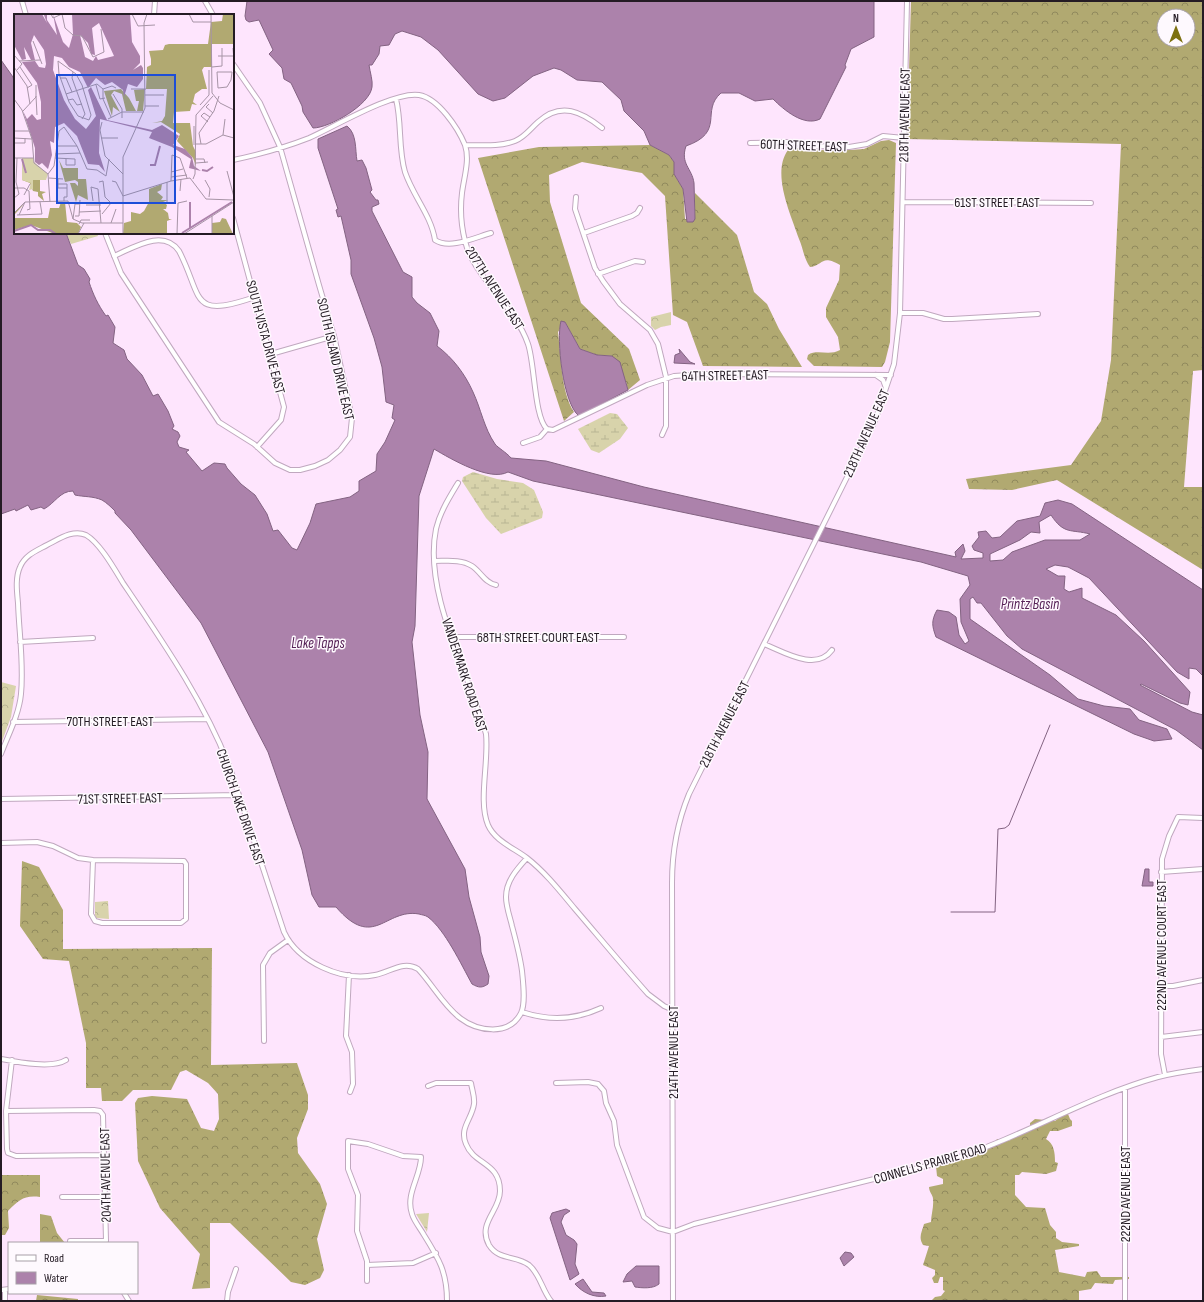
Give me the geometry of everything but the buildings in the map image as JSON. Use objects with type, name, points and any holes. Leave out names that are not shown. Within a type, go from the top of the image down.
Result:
[{"type":"street","points":[[22,1],[26,14]]},
{"type":"street","points":[[154,14],[155,1]]},
{"type":"street","points":[[205,1],[212,14]]},
{"type":"street","name":"218TH AVENUE EAST","points":[[685,804],[875,421],[891,375],[896,353],[900,313],[907,1]]},
{"type":"street","name":"SOUTH ISLAND DRIVE EAST","points":[[105,234],[114,256],[132,290],[216,419],[257,447],[279,465],[290,470],[300,470],[328,460],[340,450],[349,439],[352,426],[350,408],[334,336],[280,147],[260,103],[234,65]]},
{"type":"street","points":[[234,160],[308,138],[396,99],[416,94],[428,98],[452,122],[465,145],[501,144],[512,142],[521,138],[546,116],[562,111],[579,113],[602,128]]},
{"type":"street","points":[[396,99],[400,116],[402,159],[406,173],[431,223],[435,240],[450,243],[465,241],[491,232]]},
{"type":"street","name":"60TH STREET EAST","points":[[750,143],[789,142],[814,146],[849,147],[867,144],[882,136],[904,138]]},
{"type":"street","name":"207TH AVENUE EAST","points":[[465,145],[467,157],[461,207],[465,241],[478,268],[507,306],[523,332],[530,350],[538,403],[543,424],[546,429]]},
{"type":"street","points":[[576,198],[575,209],[598,274],[613,297],[643,323],[655,337],[666,377],[666,426],[662,435]]},
{"type":"street","name":"61ST STREET EAST","points":[[903,202],[1091,202]]},
{"type":"street","points":[[584,233],[632,216],[637,213],[640,208]]},
{"type":"street","name":"SOUTH VISTA DRIVE EAST","points":[[234,222],[284,402],[284,412],[277,427],[257,447]]},
{"type":"street","points":[[114,256],[155,240],[164,239],[179,250],[196,294],[203,302],[213,306],[224,305],[255,296]]},
{"type":"street","points":[[598,274],[635,261],[643,262]]},
{"type":"street","points":[[900,313],[923,313],[944,319],[1038,314]]},
{"type":"street","points":[[271,354],[334,336]]},
{"type":"street","name":"64TH STREET EAST","points":[[523,443],[540,437],[546,429],[557,429],[666,377],[703,374],[891,375]]},
{"type":"street","points":[[873,374],[883,380],[886,388]]},
{"type":"street","name":"VANDERMARK ROAD EAST","points":[[458,483],[443,510],[437,528],[435,561],[440,598],[486,734],[487,757],[484,802],[486,820],[490,829],[496,836],[527,858],[557,888],[648,994],[672,1010]]},
{"type":"street","name":"CHURCH LAKE DRIVE EAST","points":[[1,754],[14,722],[21,695],[18,575],[22,562],[29,555],[63,537],[75,533],[84,534],[91,539],[129,591],[174,661],[207,719],[226,759],[288,940],[295,949],[313,962],[349,975],[370,976],[401,966],[413,966],[424,976],[458,1016],[469,1024],[486,1030],[495,1030],[509,1026],[522,1012]]},
{"type":"street","points":[[435,561],[466,563],[476,568],[488,581],[496,585]]},
{"type":"street","name":"68TH STREET COURT EAST","points":[[452,637],[624,637]]},
{"type":"street","points":[[20,642],[93,638]]},
{"type":"street","points":[[764,644],[808,660],[820,659],[828,656],[832,650]]},
{"type":"street","name":"70TH STREET EAST","points":[[14,722],[207,719]]},
{"type":"street","name":"71ST STREET EAST","points":[[1,799],[238,795]]},
{"type":"street","name":"214TH AVENUE EAST","points":[[673,1301],[673,854],[677,830],[685,804]]},
{"type":"street","name":"222ND AVENUE COURT EAST","points":[[1165,1075],[1161,1054],[1161,872],[1165,848],[1178,817],[1203,818]]},
{"type":"street","points":[[1,844],[37,842],[53,846],[78,858],[93,860],[184,861],[186,864],[187,914],[184,921],[181,923],[102,923],[94,921],[92,914],[93,860]]},
{"type":"street","points":[[527,858],[510,879],[506,897],[522,969],[522,1012],[542,1017],[565,1018],[591,1013],[601,1008]]},
{"type":"street","points":[[1161,872],[1203,869]]},
{"type":"street","points":[[264,1041],[263,965],[270,953],[288,940]]},
{"type":"street","points":[[349,975],[346,1036],[352,1052],[353,1084],[350,1092]]},
{"type":"street","points":[[1161,986],[1173,986],[1203,980]]},
{"type":"street","points":[[1161,1037],[1178,1037],[1203,1032]]},
{"type":"street","points":[[1,1059],[58,1063],[66,1060]]},
{"type":"street","points":[[12,1060],[6,1111],[7,1149],[11,1155],[104,1155]]},
{"type":"street","name":"CONNELLS PRAIRIE ROAD","points":[[673,1232],[691,1225],[964,1156],[1125,1088],[1165,1075],[1203,1069]]},
{"type":"street","points":[[556,1083],[593,1082],[602,1088],[614,1121],[617,1145],[640,1210],[649,1222],[658,1228],[673,1232]]},
{"type":"street","points":[[428,1086],[436,1083],[471,1083],[474,1104],[464,1128],[464,1140],[471,1153],[492,1169],[500,1185],[498,1201],[486,1224],[486,1238],[491,1247],[498,1254],[522,1261],[530,1266],[551,1301]]},
{"type":"street","name":"222ND AVENUE EAST","points":[[1125,1088],[1125,1300]]},
{"type":"street","name":"204TH AVENUE EAST","points":[[6,1111],[94,1110],[100,1112],[104,1118],[106,1241],[70,1242]]},
{"type":"street","points":[[367,1281],[367,1265],[357,1231],[358,1202],[348,1169],[348,1141],[364,1143],[403,1156],[421,1157],[420,1170],[410,1195],[410,1208],[414,1219],[443,1266],[447,1301]]},
{"type":"street","points":[[62,1197],[106,1197]]},
{"type":"street","points":[[367,1265],[413,1263],[436,1253]]},
{"type":"street","points":[[227,1301],[228,1292],[236,1269]]},
{"type":"street","points":[[5,1289],[5,1301]]},
{"type":"green space","points":[[911,1],[1203,1],[1203,370],[1193,371],[1184,487],[1203,487],[1203,570],[1057,480],[1012,490],[969,489],[966,479],[1071,465],[1101,421],[1111,360],[1121,144],[907,139]]},
{"type":"green space","points":[[889,140],[896,143],[890,342],[885,362],[882,367],[814,366],[807,359],[808,355],[811,353],[836,352],[840,350],[838,337],[826,317],[826,308],[839,280],[840,265],[829,260],[810,267],[808,264],[784,194],[781,170],[783,159],[788,150],[794,148],[835,151],[864,149],[881,141]]},
{"type":"green space","points":[[650,145],[669,155],[674,162],[674,174],[683,189],[685,219],[695,219],[695,193],[737,235],[754,292],[767,304],[779,329],[802,367],[703,366],[687,322],[673,315],[665,196],[642,173],[582,162],[549,175],[550,202],[581,303],[629,349],[640,380],[628,390],[626,382],[612,356],[597,355],[580,349],[565,322],[558,332],[561,362],[566,395],[574,412],[564,421],[478,158],[539,147]]},
{"type":"green space","points":[[66,234],[97,234],[98,236],[71,244]]},
{"type":"green space","points":[[671,312],[671,325],[655,330],[651,326],[651,317]]},
{"type":"green space","points":[[610,413],[617,414],[628,428],[620,439],[599,453],[591,450],[578,429]]},
{"type":"green space","points":[[473,472],[497,479],[523,483],[534,490],[543,512],[542,518],[501,534],[486,518],[462,481],[463,477]]},
{"type":"green space","points":[[1,682],[16,686],[11,717],[1,744]]},
{"type":"green space","points":[[22,861],[39,867],[63,910],[63,949],[212,948],[211,1065],[297,1063],[308,1095],[308,1109],[297,1138],[298,1153],[320,1184],[327,1204],[317,1239],[324,1270],[320,1278],[305,1285],[291,1282],[230,1223],[210,1223],[210,1288],[192,1289],[200,1254],[160,1208],[138,1161],[135,1103],[138,1098],[152,1096],[187,1099],[201,1128],[214,1131],[219,1119],[218,1094],[208,1083],[186,1070],[180,1072],[171,1090],[133,1090],[122,1101],[102,1101],[101,1088],[86,1088],[86,1043],[69,961],[43,959],[20,926]]},
{"type":"green space","points":[[108,901],[109,919],[96,918],[95,902]]},
{"type":"green space","points":[[1064,1114],[1068,1114],[1072,1121],[1072,1126],[1058,1131],[1050,1131],[1046,1139],[1052,1146],[1055,1162],[1058,1163],[1056,1171],[1046,1174],[1022,1172],[1019,1175],[1015,1175],[1015,1195],[1026,1207],[1045,1208],[1050,1225],[1056,1232],[1056,1238],[1062,1242],[1079,1244],[1079,1246],[1055,1250],[1059,1272],[1085,1277],[1087,1272],[1097,1271],[1101,1277],[1129,1277],[1129,1279],[1115,1280],[1113,1284],[1095,1283],[1091,1289],[1079,1291],[1079,1301],[931,1301],[935,1297],[941,1296],[945,1291],[943,1290],[943,1277],[940,1277],[938,1283],[934,1283],[932,1278],[935,1275],[935,1270],[923,1265],[929,1246],[923,1245],[921,1239],[924,1224],[931,1222],[933,1198],[929,1187],[943,1184],[943,1179],[937,1176],[936,1166],[945,1162],[954,1163],[957,1159],[970,1159],[972,1155],[978,1152],[982,1146],[993,1146],[997,1139],[1009,1141],[1014,1133],[1030,1129],[1030,1123],[1035,1119],[1055,1121]]},
{"type":"green space","points":[[1,1146],[2,1175],[40,1175],[40,1197],[22,1199],[8,1211],[9,1228],[5,1235],[1,1235]]},
{"type":"green space","points":[[429,1213],[427,1232],[416,1214]]},
{"type":"green space","points":[[40,1214],[51,1216],[57,1233],[64,1242],[40,1242]]},
{"type":"green space","points":[[37,1295],[78,1299],[78,1301],[36,1301]]},
{"type":"water","points":[[247,1],[874,1],[874,37],[851,49],[845,65],[846,67],[820,119],[807,121],[801,119],[788,112],[773,99],[755,101],[739,93],[721,93],[715,100],[712,107],[709,128],[698,140],[686,146],[684,157],[685,162],[694,183],[695,219],[693,222],[687,222],[683,189],[674,174],[674,162],[669,155],[650,145],[644,131],[624,111],[621,100],[602,82],[577,80],[561,70],[554,68],[533,76],[505,98],[493,101],[478,94],[438,50],[421,37],[402,31],[395,34],[389,45],[380,46],[379,54],[372,65],[369,65],[372,87],[370,94],[364,101],[357,108],[338,120],[313,128],[303,112],[302,106],[291,83],[284,79],[282,68],[269,54],[273,50],[259,20],[249,22],[246,20],[245,16]]},
{"type":"water","name":"Lake Tapps","points":[[1,60],[13,77],[14,82],[14,234],[66,234],[78,265],[84,269],[90,279],[89,282],[98,304],[106,316],[108,315],[115,327],[113,343],[124,350],[127,359],[142,375],[153,396],[158,394],[168,411],[174,426],[172,429],[178,432],[180,436],[177,442],[179,447],[189,450],[186,452],[202,471],[214,463],[225,464],[241,484],[255,495],[267,514],[273,531],[278,530],[292,548],[297,550],[310,523],[316,504],[350,497],[359,491],[359,481],[376,471],[377,454],[385,442],[395,420],[392,418],[394,405],[386,402],[382,367],[374,338],[351,274],[351,260],[341,216],[338,217],[336,210],[338,209],[318,148],[318,139],[347,126],[354,137],[357,161],[362,160],[366,168],[372,190],[370,192],[376,200],[378,200],[379,204],[372,207],[372,211],[403,272],[412,277],[412,297],[430,313],[439,331],[437,346],[453,361],[466,379],[473,392],[491,438],[496,446],[511,458],[546,461],[644,487],[956,557],[955,552],[963,544],[965,551],[961,559],[983,558],[983,553],[974,550],[972,546],[979,537],[978,532],[986,531],[992,538],[1000,537],[1017,521],[1040,516],[1045,503],[1058,500],[1072,504],[1203,590],[1203,676],[1196,669],[1189,668],[1189,679],[1177,672],[1089,578],[1068,567],[1055,565],[1046,569],[1058,576],[1065,576],[1064,589],[1069,592],[1082,588],[1082,598],[1116,615],[1144,641],[1190,692],[1188,705],[1180,703],[1141,684],[1140,685],[1192,712],[1203,715],[1203,750],[1176,730],[1022,649],[1007,636],[981,603],[977,603],[973,597],[970,599],[970,619],[1050,675],[1078,699],[1104,706],[1130,709],[1139,720],[1167,729],[1172,739],[1154,741],[1134,734],[936,637],[933,624],[937,610],[949,612],[956,617],[959,635],[965,644],[969,641],[961,622],[960,599],[970,585],[968,576],[921,562],[533,481],[508,472],[491,474],[481,472],[434,449],[419,496],[415,626],[412,642],[420,715],[428,752],[427,799],[465,869],[469,897],[480,937],[481,952],[489,976],[488,984],[479,987],[472,984],[458,957],[440,930],[427,916],[407,914],[370,927],[360,926],[349,920],[336,907],[319,907],[312,895],[302,850],[268,752],[201,623],[131,530],[115,513],[115,511],[102,500],[75,495],[73,491],[61,495],[44,509],[41,507],[31,510],[28,505],[16,511],[15,509],[1,514]],"holes":[[[1051,515],[1060,526],[1068,530],[1090,534],[1080,540],[1045,540],[1012,552],[1003,560],[990,561],[990,554],[1020,540],[1031,532],[1040,533],[1039,522]]]},
{"type":"water","points":[[561,321],[565,322],[580,349],[597,355],[612,356],[620,362],[628,390],[579,416],[573,409],[569,399],[562,371],[559,342]]},
{"type":"water","points":[[679,349],[690,362],[695,364],[674,363],[675,355],[680,353]]},
{"type":"water","points":[[1145,869],[1149,869],[1149,882],[1153,882],[1153,886],[1142,886]]},
{"type":"water","points":[[566,1209],[570,1211],[564,1215],[561,1222],[566,1235],[577,1244],[575,1264],[579,1274],[570,1280],[550,1218],[552,1213]]},
{"type":"water","points":[[845,1252],[851,1253],[854,1257],[844,1266],[840,1258]]},
{"type":"water","points":[[636,1266],[659,1266],[659,1284],[657,1286],[641,1288],[635,1287],[632,1281],[623,1282],[627,1274]]},
{"type":"water","points":[[583,1279],[592,1292],[604,1293],[606,1296],[589,1294],[582,1290],[575,1284]]},
{"type":"waterway","points":[[951,912],[995,912],[998,829],[1005,828],[1009,825],[1050,725]]},
{"type":"water label","name":"Printz Basin","points":[[1030,604]]}]
